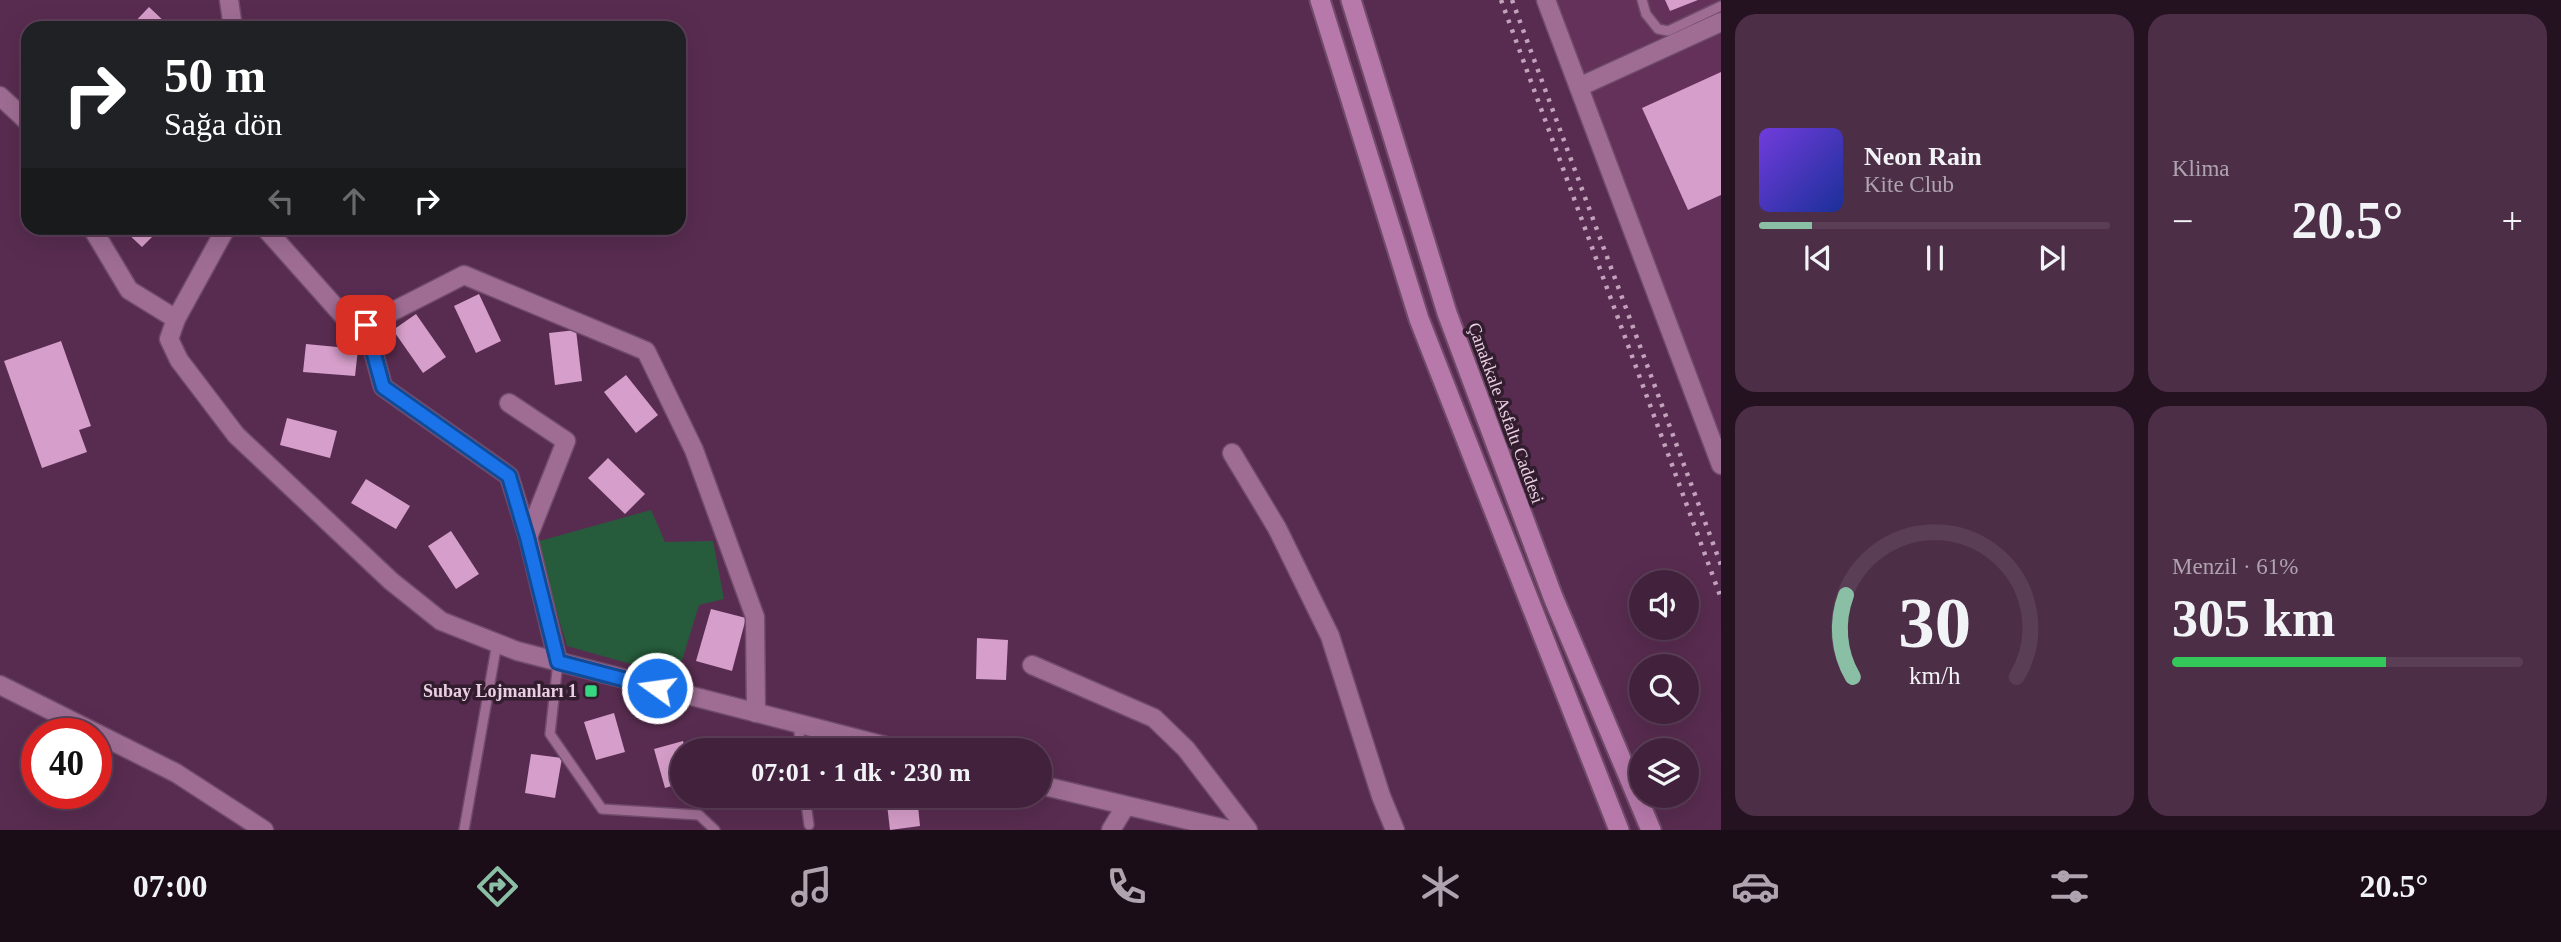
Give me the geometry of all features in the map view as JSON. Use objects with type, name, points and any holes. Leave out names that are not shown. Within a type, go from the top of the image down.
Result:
[{"type":"highway","points":[[1320,0],[1419,320],[1619,830]]},
{"type":"highway","name":"Çanakkale Asfaltı Caddesi","points":[[1351,0],[1447,313],[1553,597],[1651,830]]},
{"type":"street","points":[[229,0],[232,21]]},
{"type":"street","points":[[1551,2],[1579,87],[1721,465]]},
{"type":"street","points":[[1579,87],[1721,22]]},
{"type":"street","points":[[0,96],[21,116]]},
{"type":"street","points":[[96,235],[129,290],[176,319]]},
{"type":"street","points":[[222,235],[176,319],[169,339],[179,360],[236,435],[391,581],[441,621],[517,651],[855,738]]},
{"type":"street","points":[[271,235],[346,319],[366,325],[464,275],[646,351],[694,450],[755,617],[756,713]]},
{"type":"street","points":[[366,325],[383,387],[509,476],[558,662]]},
{"type":"street","points":[[509,403],[566,442],[527,537]]},
{"type":"street","points":[[1232,453],[1277,528],[1330,636],[1381,796],[1395,830]]},
{"type":"street","points":[[1032,665],[1154,718],[1186,749],[1248,830]]},
{"type":"street","points":[[0,685],[176,773],[264,830]]},
{"type":"street","points":[[1052,788],[1230,830]]},
{"type":"street","points":[[1111,830],[1125,807]]},
{"type":"lane","points":[[1642,0],[1646,14],[1658,29],[1668,31],[1721,6]]},
{"type":"lane","points":[[464,830],[497,643]]},
{"type":"lane","points":[[558,662],[550,734],[602,809],[699,815],[715,830]]},
{"type":"lane","points":[[798,723],[800,738]]},
{"type":"lane","points":[[807,808],[809,825]]},
{"type":"shaded area","points":[[1548,0],[1721,0],[1721,462]]},
{"type":"green space","points":[[651,510],[665,542],[713,541],[724,599],[699,605],[677,677],[567,646],[536,542]]},
{"type":"building","points":[[1665,0],[1698,0],[1670,11]]},
{"type":"building","points":[[149,7],[164,21],[136,21]]},
{"type":"building","points":[[1721,72],[1721,195],[1688,210],[1642,108]]},
{"type":"building","points":[[129,235],[154,235],[142,247]]},
{"type":"building","points":[[479,294],[501,341],[476,353],[454,306]]},
{"type":"building","points":[[416,314],[446,357],[423,373],[393,330]]},
{"type":"building","points":[[576,330],[582,381],[555,385],[549,333]]},
{"type":"building","points":[[61,341],[91,426],[79,430],[87,452],[42,468],[4,361]]},
{"type":"building","points":[[306,344],[358,349],[355,376],[303,372]]},
{"type":"building","points":[[626,375],[658,415],[636,433],[604,392]]},
{"type":"building","points":[[287,418],[337,431],[330,458],[280,445]]},
{"type":"building","points":[[608,458],[645,494],[625,514],[588,478]]},
{"type":"building","points":[[366,479],[410,506],[396,529],[351,503]]},
{"type":"building","points":[[451,531],[479,574],[456,589],[428,546]]},
{"type":"building","points":[[711,609],[746,618],[732,671],[696,661]]},
{"type":"building","points":[[977,638],[1008,640],[1006,680],[976,679]]},
{"type":"building","points":[[614,713],[625,752],[596,760],[584,722]]},
{"type":"building","points":[[670,745],[670,787],[665,788],[654,749]]},
{"type":"building","points":[[531,754],[562,758],[555,798],[525,793]]},
{"type":"building","points":[[887,808],[918,808],[920,826],[890,830]]},
{"type":"railway","points":[[1501,0],[1721,598]]},
{"type":"railway","points":[[1512,0],[1721,565]]},
{"type":"place","name":"Subay Lojmanları 1","points":[[591,691]]},
{"type":"route","points":[[366,325],[383,387],[509,476],[558,662],[657,688]]}]
